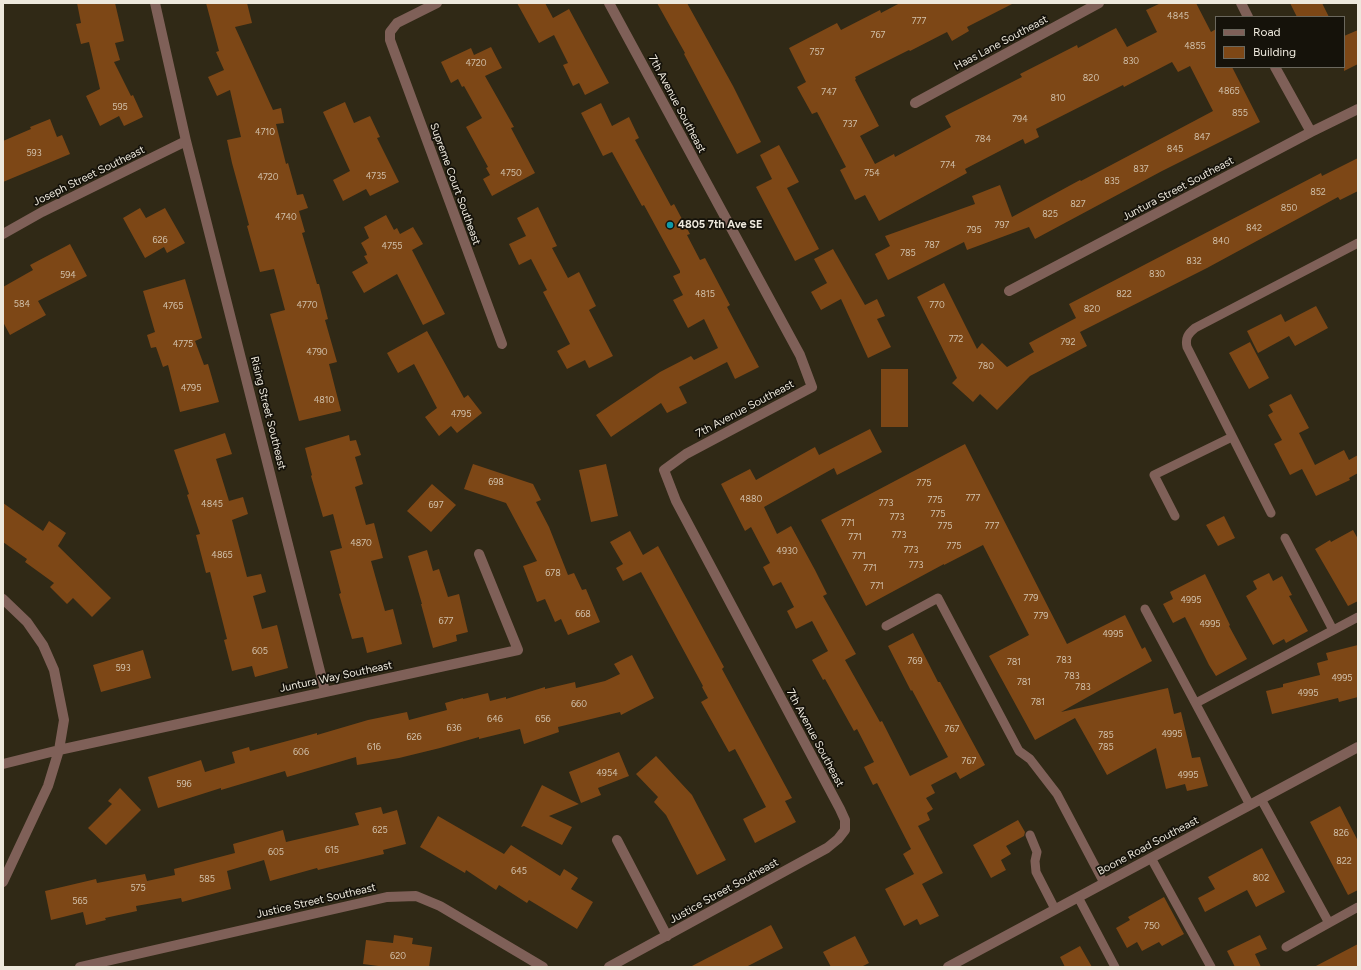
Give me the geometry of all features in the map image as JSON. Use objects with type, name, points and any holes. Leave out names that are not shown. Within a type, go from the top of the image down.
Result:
[{"type":"street","name":"Rising Street Southeast","points":[[155,3],[186,141],[325,691]]},
{"type":"street","name":"Supreme Court Southeast","points":[[437,3],[397,24],[390,32],[390,40],[394,55],[502,344]]},
{"type":"street","name":"7th Avenue Southeast","points":[[609,3],[800,355],[812,387],[686,454],[664,470],[676,501],[840,809],[845,820],[845,830]]},
{"type":"street","name":"Haas Lane Southeast","points":[[914,103],[1100,3]]},
{"type":"street","points":[[1241,3],[1248,16]]},
{"type":"street","points":[[1276,68],[1311,132]]},
{"type":"street","name":"Juntura Street Southeast","points":[[1009,291],[1311,132],[1358,109]]},
{"type":"street","name":"Joseph Street Southeast","points":[[3,234],[42,212],[186,141]]},
{"type":"street","name":"Juntura Way Southeast","points":[[3,764],[59,750],[325,691],[518,650],[479,554]]},
{"type":"street","points":[[3,599],[27,622],[43,645],[54,670],[64,720],[59,750],[48,786],[3,882]]},
{"type":"street","name":"Boone Road Southeast","points":[[948,967],[1358,747]]},
{"type":"street","name":"Justice Street Southeast","points":[[609,967],[827,848],[838,839],[845,830]]},
{"type":"street","points":[[617,840],[667,936]]},
{"type":"street","name":"Justice Street Southeast","points":[[80,967],[379,898],[394,896],[416,896],[440,906],[531,964],[543,967]]},
{"type":"lane","points":[[1271,513],[1187,348],[1186,342],[1190,333],[1195,328],[1358,243]]},
{"type":"lane","points":[[1175,516],[1154,475],[1232,437]]},
{"type":"lane","points":[[1285,538],[1333,630]]},
{"type":"lane","points":[[886,626],[938,598],[1019,752],[1030,759],[1057,794],[1104,883]]},
{"type":"lane","points":[[1145,609],[1250,805]]},
{"type":"lane","points":[[1196,703],[1358,617]]},
{"type":"lane","points":[[1261,799],[1329,923]]},
{"type":"lane","points":[[1030,835],[1037,852],[1035,861],[1036,872],[1055,909]]},
{"type":"lane","points":[[1151,858],[1211,967]]},
{"type":"lane","points":[[1078,897],[1115,967]]},
{"type":"lane","points":[[1286,947],[1358,907]]},
{"type":"building","points":[[77,3],[115,3],[124,41],[115,43],[120,60],[114,62],[131,96],[133,95],[143,117],[124,126],[119,116],[100,126],[86,96],[100,89],[89,42],[81,44],[76,24],[81,23]]},
{"type":"building","points":[[206,3],[247,3],[252,23],[235,27],[273,110],[281,108],[284,123],[276,124],[286,164],[288,163],[297,195],[303,194],[308,208],[299,211],[305,232],[302,233],[317,284],[319,284],[328,319],[325,320],[337,362],[329,364],[341,411],[299,421],[270,314],[285,310],[274,269],[260,272],[247,226],[249,225],[227,140],[241,137],[230,90],[217,96],[208,77],[224,70],[216,52],[219,51]]},
{"type":"building","points":[[517,3],[545,3],[553,18],[569,9],[609,83],[585,95],[579,83],[573,86],[563,65],[568,63],[554,35],[539,43]]},
{"type":"building","points":[[657,3],[687,3],[733,86],[761,142],[737,154],[684,54],[685,53]]},
{"type":"building","points":[[900,3],[1014,3],[967,27],[969,31],[952,41],[947,32],[855,77],[855,80],[879,126],[860,136],[875,164],[894,154],[895,157],[951,127],[945,116],[1022,77],[1020,74],[1077,45],[1078,48],[1116,28],[1127,47],[1157,32],[1146,10],[1161,3],[1196,3],[1211,32],[1215,30],[1215,68],[1233,68],[1260,122],[1162,171],[1035,239],[1029,227],[967,250],[964,242],[888,280],[875,254],[890,246],[885,236],[975,204],[972,196],[1000,185],[1012,217],[1213,111],[1190,66],[1178,72],[1172,62],[1124,87],[1123,85],[1036,129],[1039,137],[1025,144],[1023,139],[965,169],[967,173],[879,221],[865,195],[855,200],[840,170],[846,167],[817,112],[812,114],[797,87],[806,82],[789,48],[837,23],[841,30],[880,10],[881,13]]},
{"type":"building","points":[[1290,3],[1322,3],[1328,16],[1296,16]]},
{"type":"building","points":[[1358,30],[1358,64],[1344,71],[1345,68],[1345,36]]},
{"type":"building","points":[[491,47],[502,68],[485,76],[514,127],[511,128],[535,173],[492,196],[483,179],[490,175],[486,168],[488,167],[466,127],[482,118],[464,86],[462,87],[458,79],[451,83],[441,62],[471,48],[474,55]]},
{"type":"building","points":[[345,102],[354,123],[370,116],[380,137],[377,138],[399,182],[370,196],[366,189],[343,201],[333,180],[350,171],[323,112]]},
{"type":"building","points":[[601,103],[612,126],[629,117],[639,138],[635,140],[671,206],[674,204],[690,234],[687,235],[700,260],[705,258],[730,305],[727,307],[759,367],[735,379],[727,362],[679,387],[687,403],[667,413],[661,403],[611,437],[596,415],[660,372],[691,356],[694,360],[718,348],[704,319],[688,328],[673,300],[683,295],[673,276],[680,273],[680,271],[644,205],[642,206],[612,152],[603,156],[581,113]]},
{"type":"building","points":[[50,119],[57,137],[62,135],[70,154],[3,182],[3,141],[31,129],[30,127]]},
{"type":"building","points":[[779,145],[799,182],[787,188],[819,249],[795,261],[756,187],[772,179],[760,155]]},
{"type":"building","points":[[1358,158],[1358,191],[1340,200],[1338,197],[1207,268],[1080,332],[1087,346],[1030,376],[997,410],[980,394],[973,402],[952,383],[957,378],[917,297],[944,283],[977,349],[982,343],[1007,367],[1034,352],[1029,343],[1076,318],[1069,304],[1321,173],[1322,176]]},
{"type":"building","points":[[538,207],[557,246],[552,248],[568,278],[579,272],[596,306],[589,310],[613,356],[589,368],[585,360],[567,369],[557,351],[570,344],[543,292],[547,290],[531,259],[519,265],[509,244],[526,236],[517,218]]},
{"type":"building","points":[[140,208],[146,218],[165,208],[185,243],[167,253],[164,247],[145,258],[123,218]]},
{"type":"building","points":[[386,215],[394,230],[397,228],[400,234],[413,227],[423,244],[412,250],[445,314],[423,325],[397,274],[364,293],[352,272],[368,263],[364,256],[367,255],[366,252],[361,243],[369,238],[364,227]]},
{"type":"building","points":[[70,244],[87,276],[38,301],[46,315],[10,335],[3,322],[3,287],[33,270],[30,265]]},
{"type":"building","points":[[833,249],[865,305],[877,299],[885,316],[877,319],[891,347],[868,358],[841,299],[821,310],[811,292],[827,283],[814,259]]},
{"type":"building","points":[[185,279],[202,338],[195,341],[204,365],[208,364],[219,402],[180,412],[168,365],[163,367],[156,347],[151,348],[147,335],[155,332],[143,291]]},
{"type":"building","points":[[1316,306],[1328,328],[1295,346],[1289,336],[1258,353],[1247,331],[1281,314],[1285,322]]},
{"type":"building","points":[[427,331],[464,398],[468,395],[482,413],[457,433],[451,426],[439,436],[425,417],[437,408],[414,364],[398,373],[387,353]]},
{"type":"building","points":[[1250,342],[1269,378],[1249,389],[1229,353]]},
{"type":"building","points":[[881,369],[908,369],[908,427],[881,427]]},
{"type":"building","points":[[1291,394],[1309,428],[1299,433],[1315,465],[1344,450],[1349,460],[1358,455],[1358,473],[1349,478],[1350,480],[1316,496],[1302,469],[1290,475],[1274,444],[1282,440],[1268,415],[1273,412],[1269,405]]},
{"type":"building","points":[[870,429],[882,452],[837,475],[834,468],[764,507],[777,534],[791,526],[815,570],[827,594],[823,596],[856,654],[845,660],[880,722],[882,721],[910,776],[948,757],[888,646],[913,633],[938,682],[940,682],[985,765],[960,779],[956,772],[931,785],[935,793],[926,798],[933,809],[927,813],[930,820],[918,826],[943,873],[922,884],[939,916],[920,925],[917,919],[904,926],[885,889],[914,874],[903,854],[911,849],[877,783],[873,785],[864,767],[874,762],[857,729],[854,731],[825,679],[823,680],[812,660],[828,651],[812,621],[796,629],[787,611],[794,607],[781,582],[773,586],[763,567],[770,563],[751,527],[745,531],[721,484],[750,469],[756,480],[815,447],[819,455]]},
{"type":"building","points":[[225,433],[232,454],[216,459],[229,501],[243,497],[248,514],[232,520],[247,577],[261,574],[266,592],[253,596],[262,629],[277,625],[288,668],[255,677],[252,666],[232,671],[224,640],[227,639],[210,572],[206,573],[196,535],[200,534],[187,495],[189,494],[174,450]]},
{"type":"building","points":[[349,435],[350,441],[356,440],[361,455],[355,457],[363,484],[355,487],[366,525],[374,523],[383,558],[371,561],[385,611],[393,609],[402,644],[367,653],[363,637],[352,639],[339,594],[341,593],[330,551],[342,548],[333,514],[323,517],[311,476],[305,448]]},
{"type":"building","points":[[965,444],[1067,644],[1125,615],[1142,649],[1145,647],[1152,661],[1061,712],[1168,688],[1174,714],[1181,712],[1192,758],[1200,757],[1208,786],[1187,791],[1185,784],[1166,789],[1156,748],[1107,775],[1075,718],[1035,740],[989,656],[1029,635],[983,545],[866,606],[821,520]]},
{"type":"building","points":[[473,464],[533,484],[541,500],[536,502],[549,527],[568,575],[574,573],[582,590],[586,589],[600,622],[568,635],[561,619],[555,622],[545,599],[537,602],[523,566],[537,561],[506,503],[464,489]]},
{"type":"building","points":[[606,464],[618,516],[591,522],[579,470]]},
{"type":"building","points":[[432,484],[456,505],[431,532],[407,511]]},
{"type":"building","points":[[3,503],[43,531],[49,521],[66,533],[58,546],[111,598],[92,617],[73,598],[67,604],[50,587],[54,583],[25,562],[27,559],[3,542]]},
{"type":"building","points":[[1224,516],[1235,538],[1218,546],[1206,525]]},
{"type":"building","points":[[1353,530],[1358,539],[1358,601],[1348,606],[1315,549],[1330,540],[1331,542]]},
{"type":"building","points":[[630,531],[643,555],[658,546],[724,667],[722,669],[792,798],[785,801],[796,822],[755,843],[743,819],[766,807],[735,749],[729,752],[701,702],[708,698],[702,687],[703,686],[641,572],[623,581],[616,568],[623,564],[610,542]]},
{"type":"building","points":[[427,550],[433,571],[439,569],[448,597],[459,594],[468,632],[456,635],[457,641],[433,648],[408,556]]},
{"type":"building","points":[[1269,573],[1273,581],[1282,576],[1292,595],[1289,596],[1308,631],[1286,643],[1284,639],[1273,645],[1246,596],[1257,589],[1253,581]]},
{"type":"building","points":[[1205,574],[1230,625],[1229,626],[1247,659],[1216,676],[1185,617],[1173,623],[1163,604],[1173,599],[1170,592]]},
{"type":"building","points":[[1358,645],[1358,697],[1339,702],[1338,698],[1272,714],[1266,691],[1283,687],[1283,684],[1320,675],[1317,663],[1328,660],[1326,653]]},
{"type":"building","points":[[143,650],[151,678],[101,692],[93,665]]},
{"type":"building","points":[[632,655],[654,698],[621,715],[620,712],[558,727],[559,732],[524,744],[520,729],[479,739],[479,737],[399,758],[357,765],[356,757],[287,777],[285,771],[221,790],[221,788],[158,808],[148,777],[201,760],[205,772],[235,763],[232,752],[249,747],[250,751],[317,733],[317,735],[368,720],[407,712],[409,720],[447,710],[445,703],[463,698],[488,693],[490,701],[506,697],[506,699],[545,687],[545,689],[575,682],[576,688],[605,681],[620,674],[614,664]]},
{"type":"building","points":[[619,752],[629,776],[598,788],[601,795],[581,803],[569,772]]},
{"type":"building","points":[[656,756],[692,795],[726,860],[697,875],[666,815],[654,802],[658,797],[636,774]]},
{"type":"building","points":[[542,785],[579,804],[549,816],[572,827],[562,845],[524,826],[521,827]]},
{"type":"building","points":[[120,788],[141,810],[106,845],[88,828],[112,804],[108,801]]},
{"type":"building","points":[[1340,806],[1358,841],[1358,890],[1348,895],[1310,822]]},
{"type":"building","points":[[381,807],[383,814],[397,810],[406,844],[383,850],[384,854],[318,870],[317,868],[270,881],[264,860],[227,871],[231,889],[182,902],[181,898],[136,906],[137,911],[105,918],[106,920],[86,925],[83,912],[51,920],[45,891],[96,879],[97,883],[145,874],[147,881],[175,875],[174,869],[235,853],[233,844],[283,830],[286,842],[359,825],[355,813]]},
{"type":"building","points":[[438,816],[504,854],[511,845],[560,876],[564,869],[578,878],[571,889],[593,902],[577,929],[529,900],[527,903],[499,885],[496,890],[466,870],[465,873],[420,847]]},
{"type":"building","points":[[1018,820],[1025,832],[1024,836],[1006,846],[1011,854],[1001,860],[1006,870],[991,878],[973,845]]},
{"type":"building","points":[[1262,848],[1285,892],[1256,907],[1247,890],[1205,912],[1198,898],[1215,889],[1208,877]]},
{"type":"building","points":[[1164,897],[1184,934],[1162,946],[1159,942],[1142,951],[1137,942],[1127,948],[1116,928],[1130,920],[1128,917]]},
{"type":"building","points":[[771,925],[783,948],[746,967],[690,967]]},
{"type":"building","points":[[394,935],[413,938],[412,944],[432,947],[429,967],[386,967],[363,964],[366,940],[393,943]]},
{"type":"building","points":[[1260,935],[1267,949],[1255,954],[1261,967],[1235,967],[1227,951]]},
{"type":"building","points":[[855,936],[869,963],[861,967],[831,967],[823,952]]},
{"type":"building","points":[[1358,944],[1358,967],[1314,967]]},
{"type":"building","points":[[1080,946],[1092,967],[1065,967],[1060,957]]},
{"type":"place","name":"4805 7th Ave SE","points":[[670,225]]}]
